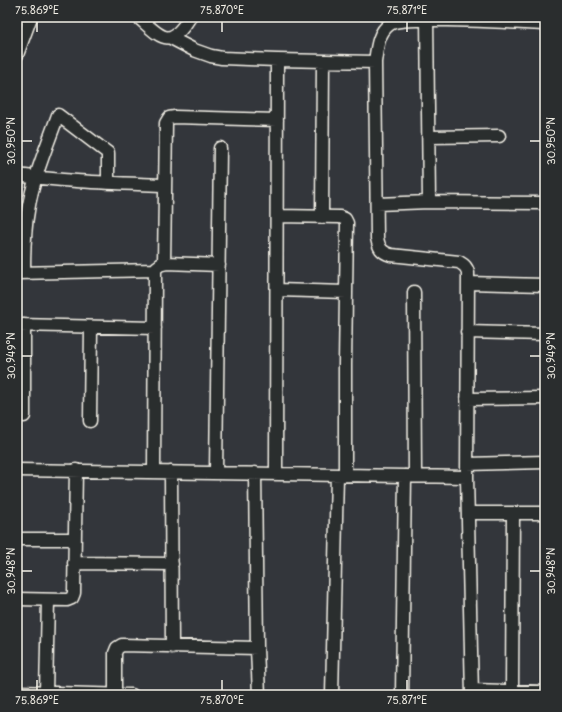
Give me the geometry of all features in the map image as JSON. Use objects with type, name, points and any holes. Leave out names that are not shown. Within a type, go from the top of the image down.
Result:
[{"type":"street","points":[[17,17],[31,17],[17,55]]},
{"type":"street","points":[[138,17],[158,35],[165,38],[171,38],[177,35],[190,17]]},
{"type":"street","points":[[427,18],[429,202]]},
{"type":"street","points":[[545,24],[523,20],[427,18],[399,20],[390,23],[381,33],[375,62],[378,247],[384,253],[391,255],[459,262],[467,268],[467,477],[472,693],[512,691],[545,692]]},
{"type":"street","points":[[171,38],[194,50],[211,56],[277,60],[375,62]]},
{"type":"street","points":[[276,473],[277,60]]},
{"type":"street","points":[[322,217],[323,60]]},
{"type":"street","points":[[108,182],[108,153],[58,115],[35,178],[26,223],[21,273],[219,265]]},
{"type":"street","points":[[154,472],[155,328],[165,185],[166,124],[169,118],[175,117],[277,120]]},
{"type":"street","points":[[429,137],[499,136]]},
{"type":"street","points":[[216,473],[220,148]]},
{"type":"street","points":[[17,175],[35,178],[165,185]]},
{"type":"street","points":[[377,204],[429,202],[545,203]]},
{"type":"street","points":[[277,216],[340,217],[345,219],[347,223],[341,475],[332,695]]},
{"type":"street","points":[[468,283],[545,285]]},
{"type":"street","points":[[277,290],[346,292]]},
{"type":"street","points":[[402,695],[410,476],[414,292]]},
{"type":"street","points":[[24,416],[21,325],[155,328]]},
{"type":"street","points":[[90,421],[91,327]]},
{"type":"street","points":[[467,332],[545,334]]},
{"type":"street","points":[[467,398],[545,398]]},
{"type":"street","points":[[467,464],[545,462]]},
{"type":"street","points":[[17,470],[467,477]]},
{"type":"street","points":[[17,599],[67,600],[72,598],[74,593],[76,470]]},
{"type":"street","points":[[171,472],[172,647]]},
{"type":"street","points":[[254,473],[259,695]]},
{"type":"street","points":[[468,513],[545,513]]},
{"type":"street","points":[[512,691],[513,514]]},
{"type":"street","points":[[17,539],[75,539]]},
{"type":"street","points":[[74,563],[172,564]]},
{"type":"street","points":[[46,693],[48,600]]},
{"type":"street","points":[[115,695],[115,653],[117,648],[122,646],[257,648]]},
{"type":"street","points":[[17,692],[132,695]]}]
